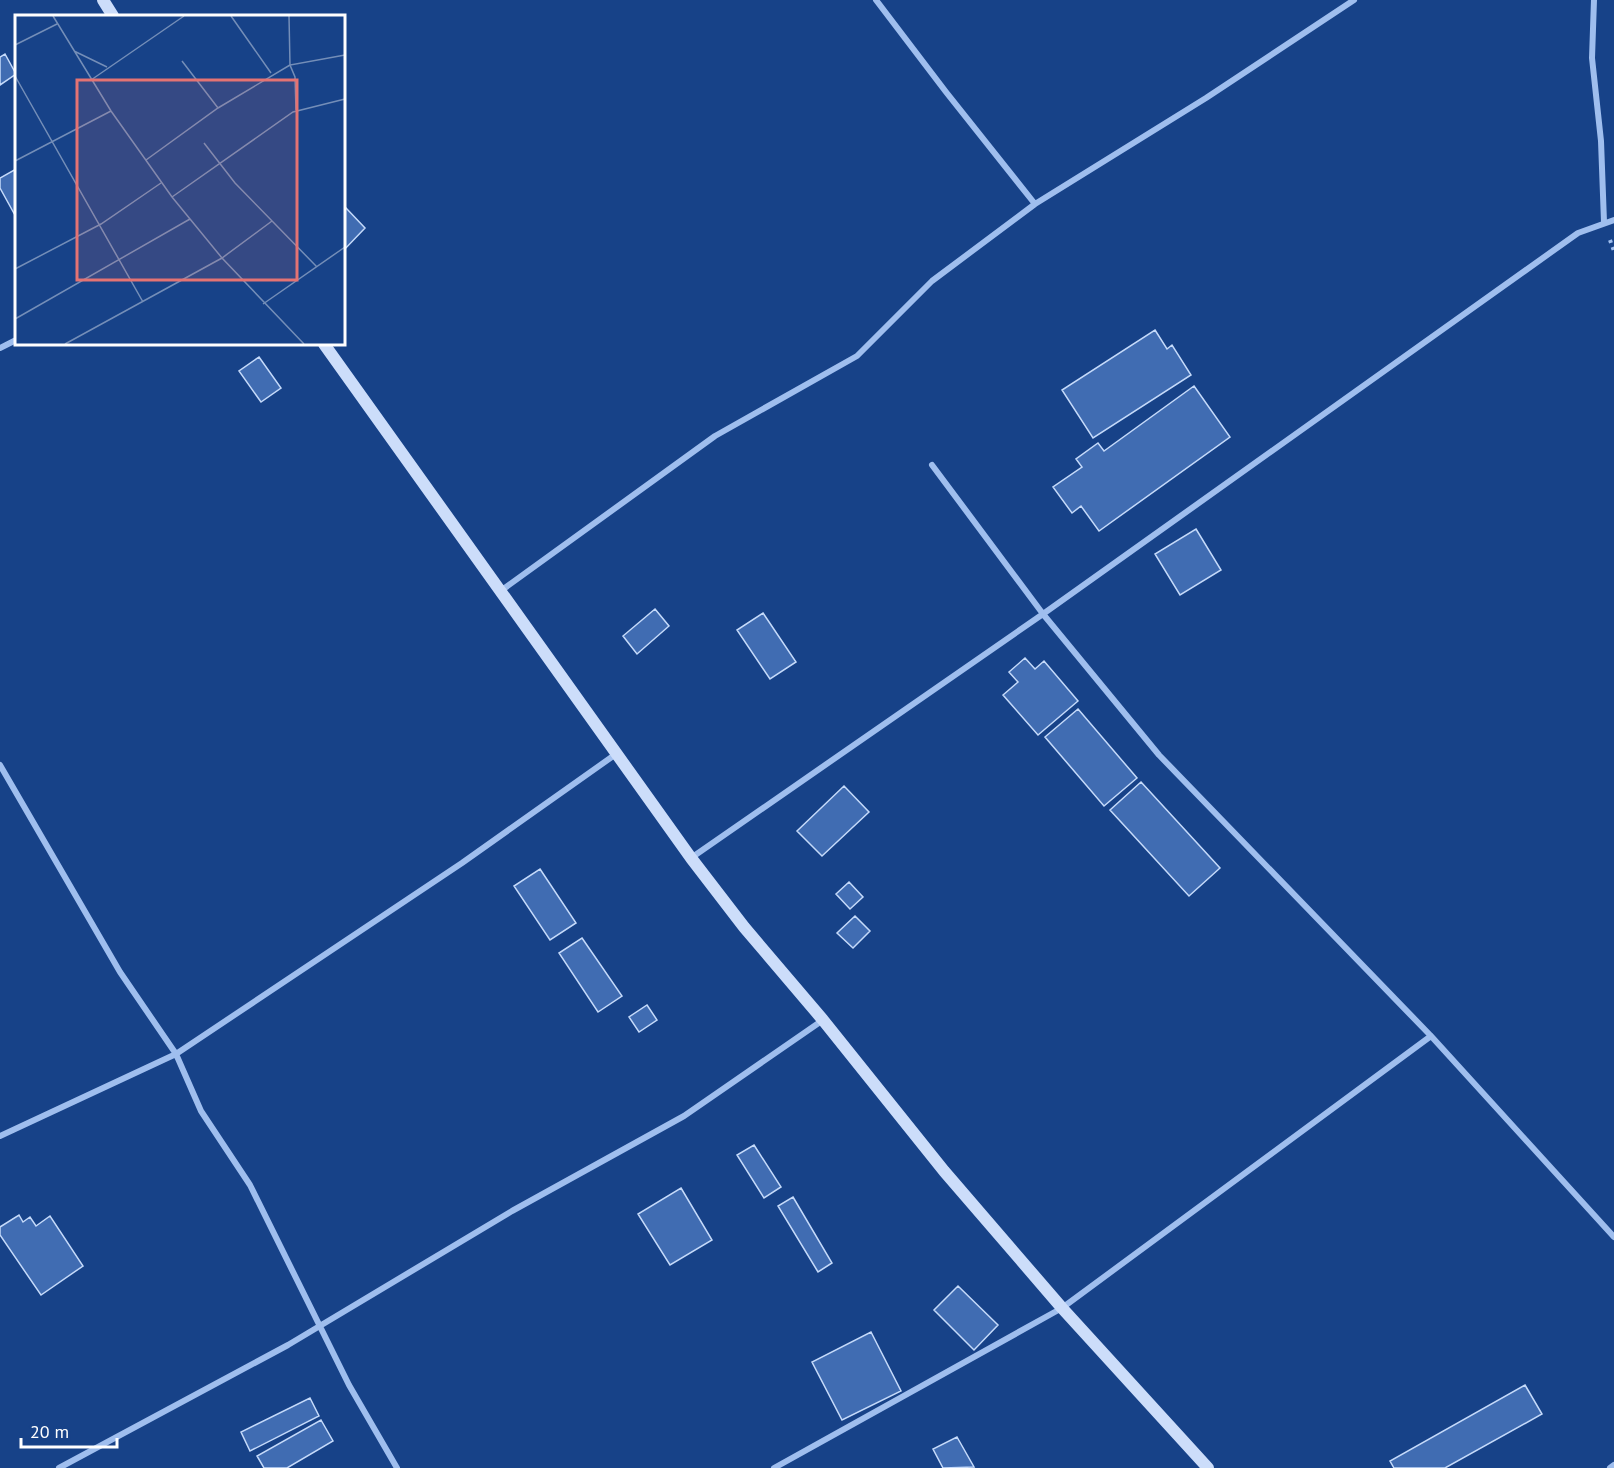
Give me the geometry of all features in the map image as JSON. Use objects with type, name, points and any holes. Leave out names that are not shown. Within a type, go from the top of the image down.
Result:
[{"type":"main road","points":[[103,0],[112,15]]},
{"type":"main road","points":[[325,345],[502,590],[616,754],[744,927],[823,1020],[944,1171],[1062,1308],[1208,1468]]},
{"type":"street","points":[[876,0],[1035,204]]},
{"type":"street","points":[[502,590],[716,436],[857,356],[932,281],[1035,204],[1206,98],[1354,0]]},
{"type":"street","points":[[1594,0],[1592,58],[1601,141],[1604,222]]},
{"type":"street","points":[[691,858],[1043,614],[1578,233],[1614,220]]},
{"type":"street","points":[[0,348],[15,340]]},
{"type":"street","points":[[932,465],[1043,614],[1159,755],[1431,1036],[1614,1237]]},
{"type":"street","points":[[0,1136],[176,1054],[462,863],[616,754]]},
{"type":"street","points":[[0,765],[120,972],[176,1054],[201,1111],[250,1185],[349,1385],[397,1468]]},
{"type":"street","points":[[59,1468],[288,1345],[512,1211],[684,1116],[823,1020]]},
{"type":"street","points":[[774,1468],[1062,1308],[1431,1036]]},
{"type":"street","points":[[1610,1468],[1614,1465]]},
{"type":"building","points":[[5,54],[15,75],[0,85],[0,57]]},
{"type":"building","points":[[15,170],[15,215],[0,188],[0,178]]},
{"type":"building","points":[[345,209],[365,228],[345,249]]},
{"type":"building","points":[[1155,330],[1167,349],[1172,345],[1191,375],[1093,438],[1062,390]]},
{"type":"building","points":[[259,357],[281,388],[261,402],[239,371]]},
{"type":"building","points":[[1194,386],[1230,437],[1099,531],[1081,506],[1072,513],[1053,487],[1082,467],[1076,459],[1098,443],[1104,451]]},
{"type":"building","points":[[1196,529],[1221,570],[1180,595],[1155,554]]},
{"type":"building","points":[[655,609],[669,626],[637,654],[623,636]]},
{"type":"building","points":[[763,613],[796,662],[770,679],[737,630]]},
{"type":"building","points":[[1025,658],[1035,669],[1044,661],[1078,701],[1038,735],[1003,695],[1018,682],[1009,672]]},
{"type":"building","points":[[1078,709],[1137,778],[1104,806],[1045,737]]},
{"type":"building","points":[[1141,782],[1220,868],[1189,896],[1110,810]]},
{"type":"building","points":[[844,786],[869,812],[822,856],[797,831]]},
{"type":"building","points":[[540,869],[576,923],[550,940],[514,886]]},
{"type":"building","points":[[849,882],[863,897],[850,909],[836,894]]},
{"type":"building","points":[[855,916],[870,931],[853,948],[837,933]]},
{"type":"building","points":[[582,938],[622,996],[598,1012],[559,953]]},
{"type":"building","points":[[647,1005],[657,1020],[639,1032],[629,1017]]},
{"type":"building","points":[[754,1145],[781,1187],[764,1198],[737,1155]]},
{"type":"building","points":[[681,1188],[712,1240],[670,1265],[638,1214]]},
{"type":"building","points":[[793,1197],[832,1263],[818,1272],[778,1206]]},
{"type":"building","points":[[19,1215],[23,1222],[30,1217],[36,1226],[50,1216],[83,1266],[41,1295],[0,1235],[0,1227]]},
{"type":"building","points":[[958,1286],[998,1325],[974,1350],[934,1310]]},
{"type":"building","points":[[871,1332],[901,1391],[842,1420],[812,1362]]},
{"type":"building","points":[[1525,1385],[1542,1414],[1445,1468],[1394,1468],[1390,1461]]},
{"type":"building","points":[[310,1398],[319,1416],[250,1451],[241,1432]]},
{"type":"building","points":[[321,1420],[333,1441],[287,1468],[264,1468],[257,1456]]},
{"type":"building","points":[[957,1437],[974,1467],[943,1468],[933,1449]]}]
